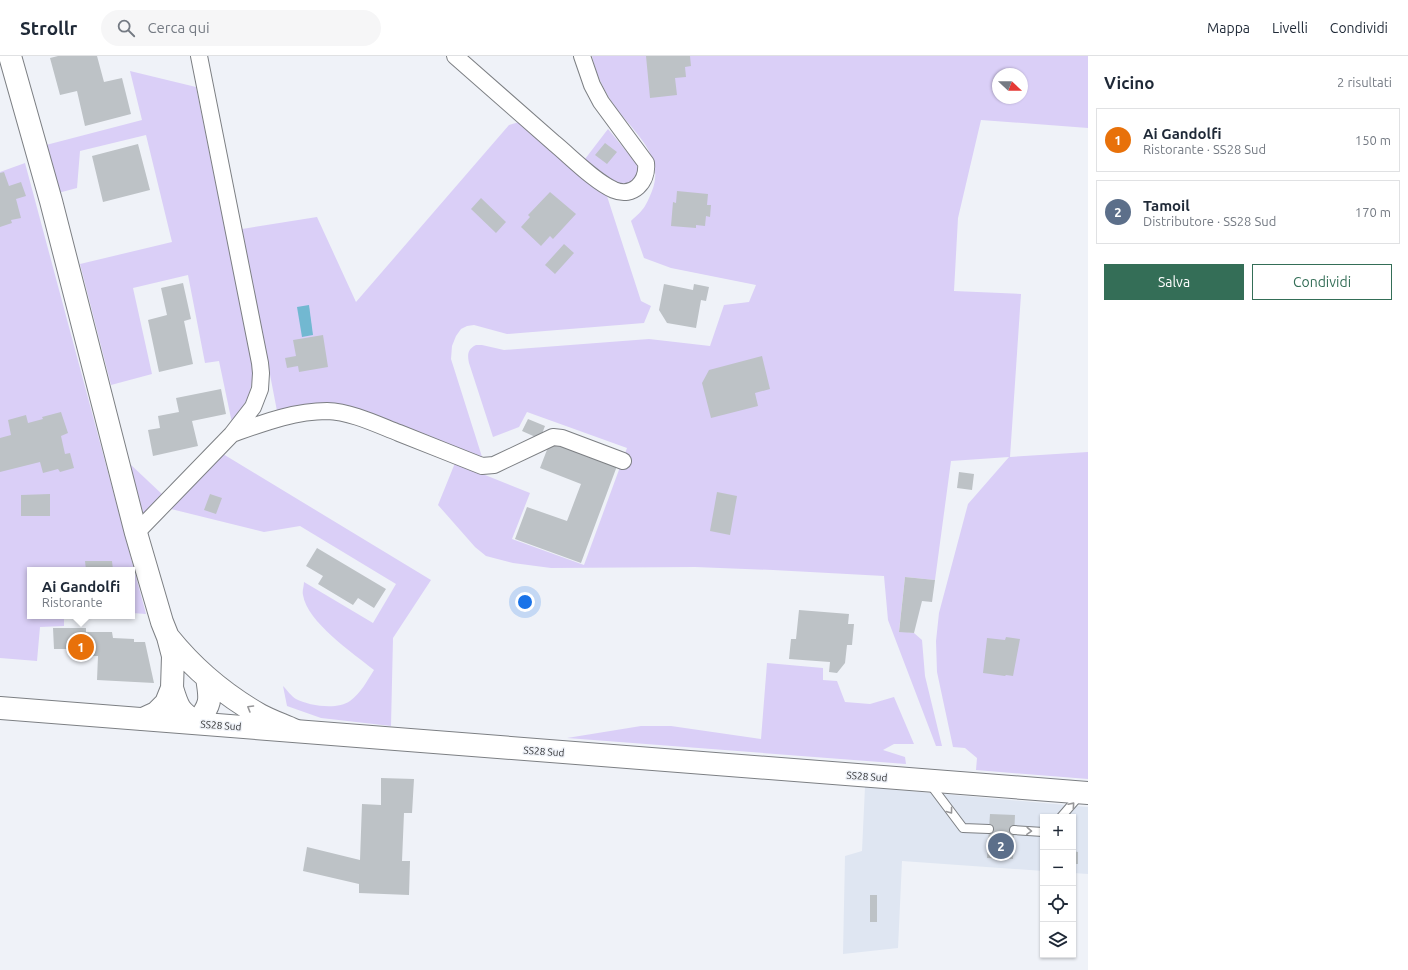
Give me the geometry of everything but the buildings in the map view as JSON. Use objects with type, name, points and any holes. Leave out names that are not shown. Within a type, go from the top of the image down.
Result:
[{"type":"main road","points":[[10,56],[51,201],[136,533],[173,656],[174,674],[172,688],[166,703],[156,713],[143,719]]},
{"type":"main road","points":[[168,637],[183,655],[206,678],[231,697],[261,715],[297,731]]},
{"type":"main road","points":[[172,688],[178,707],[184,715],[197,723],[206,711],[210,697],[206,678]]},
{"type":"main road","name":"SS28 Sud","points":[[0,708],[1085,793]]},
{"type":"street","points":[[136,533],[232,434],[253,407],[260,389],[261,373],[199,56]]},
{"type":"street","points":[[455,56],[585,170],[614,190],[621,192],[629,191],[641,184],[645,178],[647,171],[646,163],[601,102],[592,85],[582,56]]},
{"type":"street","points":[[232,434],[276,419],[317,412],[333,412],[354,416],[482,466],[494,465],[553,437],[562,438],[623,461]]},
{"type":"lane","points":[[927,780],[963,828],[989,829]]},
{"type":"lane","points":[[1064,814],[1085,793]]},
{"type":"lane","points":[[1014,830],[1040,832]]},
{"type":"shaded area","points":[[592,56],[1088,56],[1088,128],[981,120],[958,218],[954,291],[1021,294],[1010,457],[1088,452],[1088,779],[976,770],[977,758],[965,748],[953,747],[937,672],[936,641],[939,613],[968,504],[1009,457],[951,461],[935,580],[905,577],[899,631],[914,633],[922,640],[925,676],[942,746],[936,746],[888,620],[884,576],[695,567],[551,568],[513,563],[486,556],[475,547],[438,505],[455,463],[530,493],[512,539],[584,565],[627,448],[527,412],[519,427],[493,437],[469,363],[468,354],[470,350],[476,345],[504,350],[649,339],[710,346],[724,305],[749,302],[756,285],[671,268],[644,258],[631,221],[644,208],[650,197],[655,178],[654,166],[651,155],[645,144],[613,104],[600,81]]},
{"type":"shaded area","points":[[130,71],[196,87],[253,367],[252,383],[248,397],[232,423],[219,361],[205,363],[188,275],[133,288],[152,374],[111,385],[80,264],[172,242],[146,135],[80,151],[77,188],[58,193],[46,145],[142,120]]},
{"type":"shaded area","points":[[519,122],[606,193],[641,301],[651,306],[644,323],[507,334],[474,325],[461,329],[452,346],[451,359],[483,460],[313,404],[277,411],[242,229],[317,217],[356,302],[509,125]]},
{"type":"shaded area","points":[[608,129],[636,163],[638,170],[637,174],[633,180],[628,183],[615,181],[585,159]]},
{"type":"shaded area","points":[[25,163],[133,567],[27,567],[27,619],[64,619],[64,626],[40,627],[37,661],[0,658],[0,172]]},
{"type":"shaded area","points":[[223,454],[431,580],[393,638],[391,726],[321,718],[287,706],[283,686],[294,698],[308,704],[331,706],[345,704],[354,698],[364,687],[374,670],[343,646],[313,616],[306,605],[303,595],[304,582],[373,623],[396,584],[300,526],[264,532],[171,509]]},
{"type":"shaded area","points":[[130,464],[164,496],[144,517]]},
{"type":"shaded area","points":[[135,573],[146,614],[135,613]]},
{"type":"shaded area","points":[[767,663],[823,668],[823,680],[837,681],[845,702],[870,704],[894,697],[914,744],[894,744],[883,750],[905,757],[906,764],[567,738],[641,726],[671,726],[761,739]]},
{"type":"shaded area","points":[[865,787],[1088,807],[1088,874],[1076,873],[1076,814],[1040,814],[1040,871],[902,861],[898,948],[843,954],[845,856],[862,851]]},
{"type":"water","points":[[309,305],[313,335],[302,337],[297,307]]},
{"type":"place","name":"Ai Gandolfi","points":[[81,647]]},
{"type":"place","name":"Tamoil","points":[[1001,846]]}]
